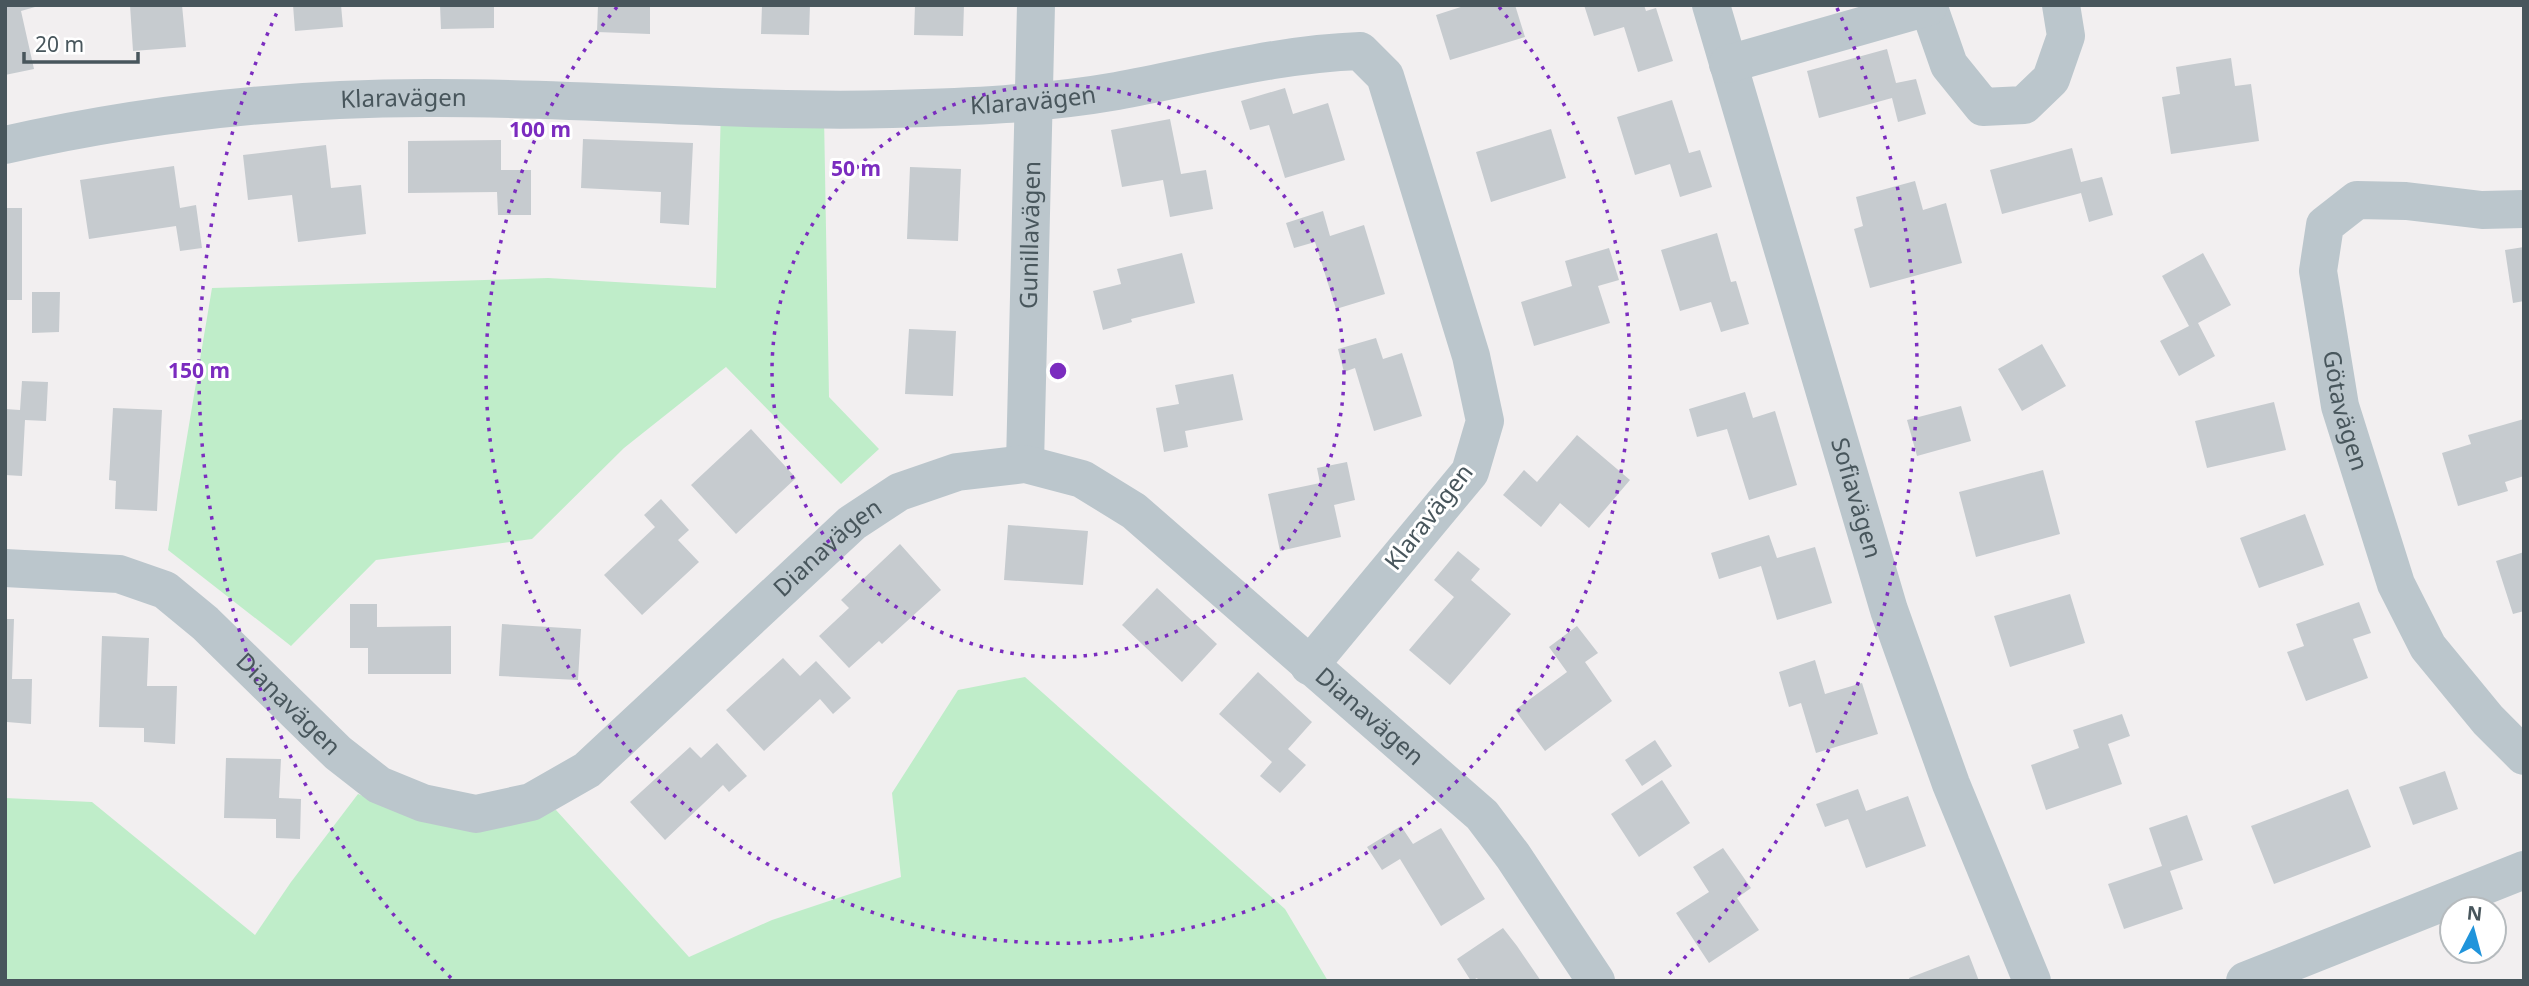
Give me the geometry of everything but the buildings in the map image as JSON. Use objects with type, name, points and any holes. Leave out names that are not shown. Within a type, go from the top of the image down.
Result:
[{"type":"street","name":"Gunillavägen","points":[[1025,464],[1036,5]]},
{"type":"street","name":"Sofiavägen","points":[[1711,5],[1889,610],[1951,784],[2032,981]]},
{"type":"street","points":[[1728,64],[1928,6],[1949,65],[1983,107],[2024,105],[2051,79],[2066,36],[2061,5]]},
{"type":"street","name":"Klaravägen","points":[[5,145],[170,116],[269,105],[400,99],[890,109],[1033,102],[1115,91],[1312,53],[1360,51],[1385,76],[1471,356],[1485,421],[1470,471],[1309,666]]},
{"type":"street","name":"Götavägen","points":[[2524,209],[2482,210],[2406,201],[2357,200],[2325,225],[2318,271],[2340,406],[2396,584],[2428,647],[2488,720],[2524,756]]},
{"type":"street","name":"Dianavägen","points":[[5,568],[119,574],[165,590],[205,623],[338,753],[379,785],[423,803],[476,814],[531,802],[587,770],[852,523],[899,492],[957,472],[1025,464],[1082,479],[1134,511],[1482,814],[1596,981]]},
{"type":"street","points":[[2245,981],[2524,870]]},
{"type":"green space","points":[[721,109],[824,116],[829,397],[879,449],[841,484],[726,367],[624,448],[532,539],[376,560],[291,646],[168,550],[212,288],[548,278],[716,288]]},
{"type":"green space","points":[[1025,677],[1285,909],[1328,981],[5,981],[5,798],[92,802],[255,935],[291,882],[358,794],[433,824],[556,810],[689,957],[772,920],[901,877],[892,793],[958,690]]}]
